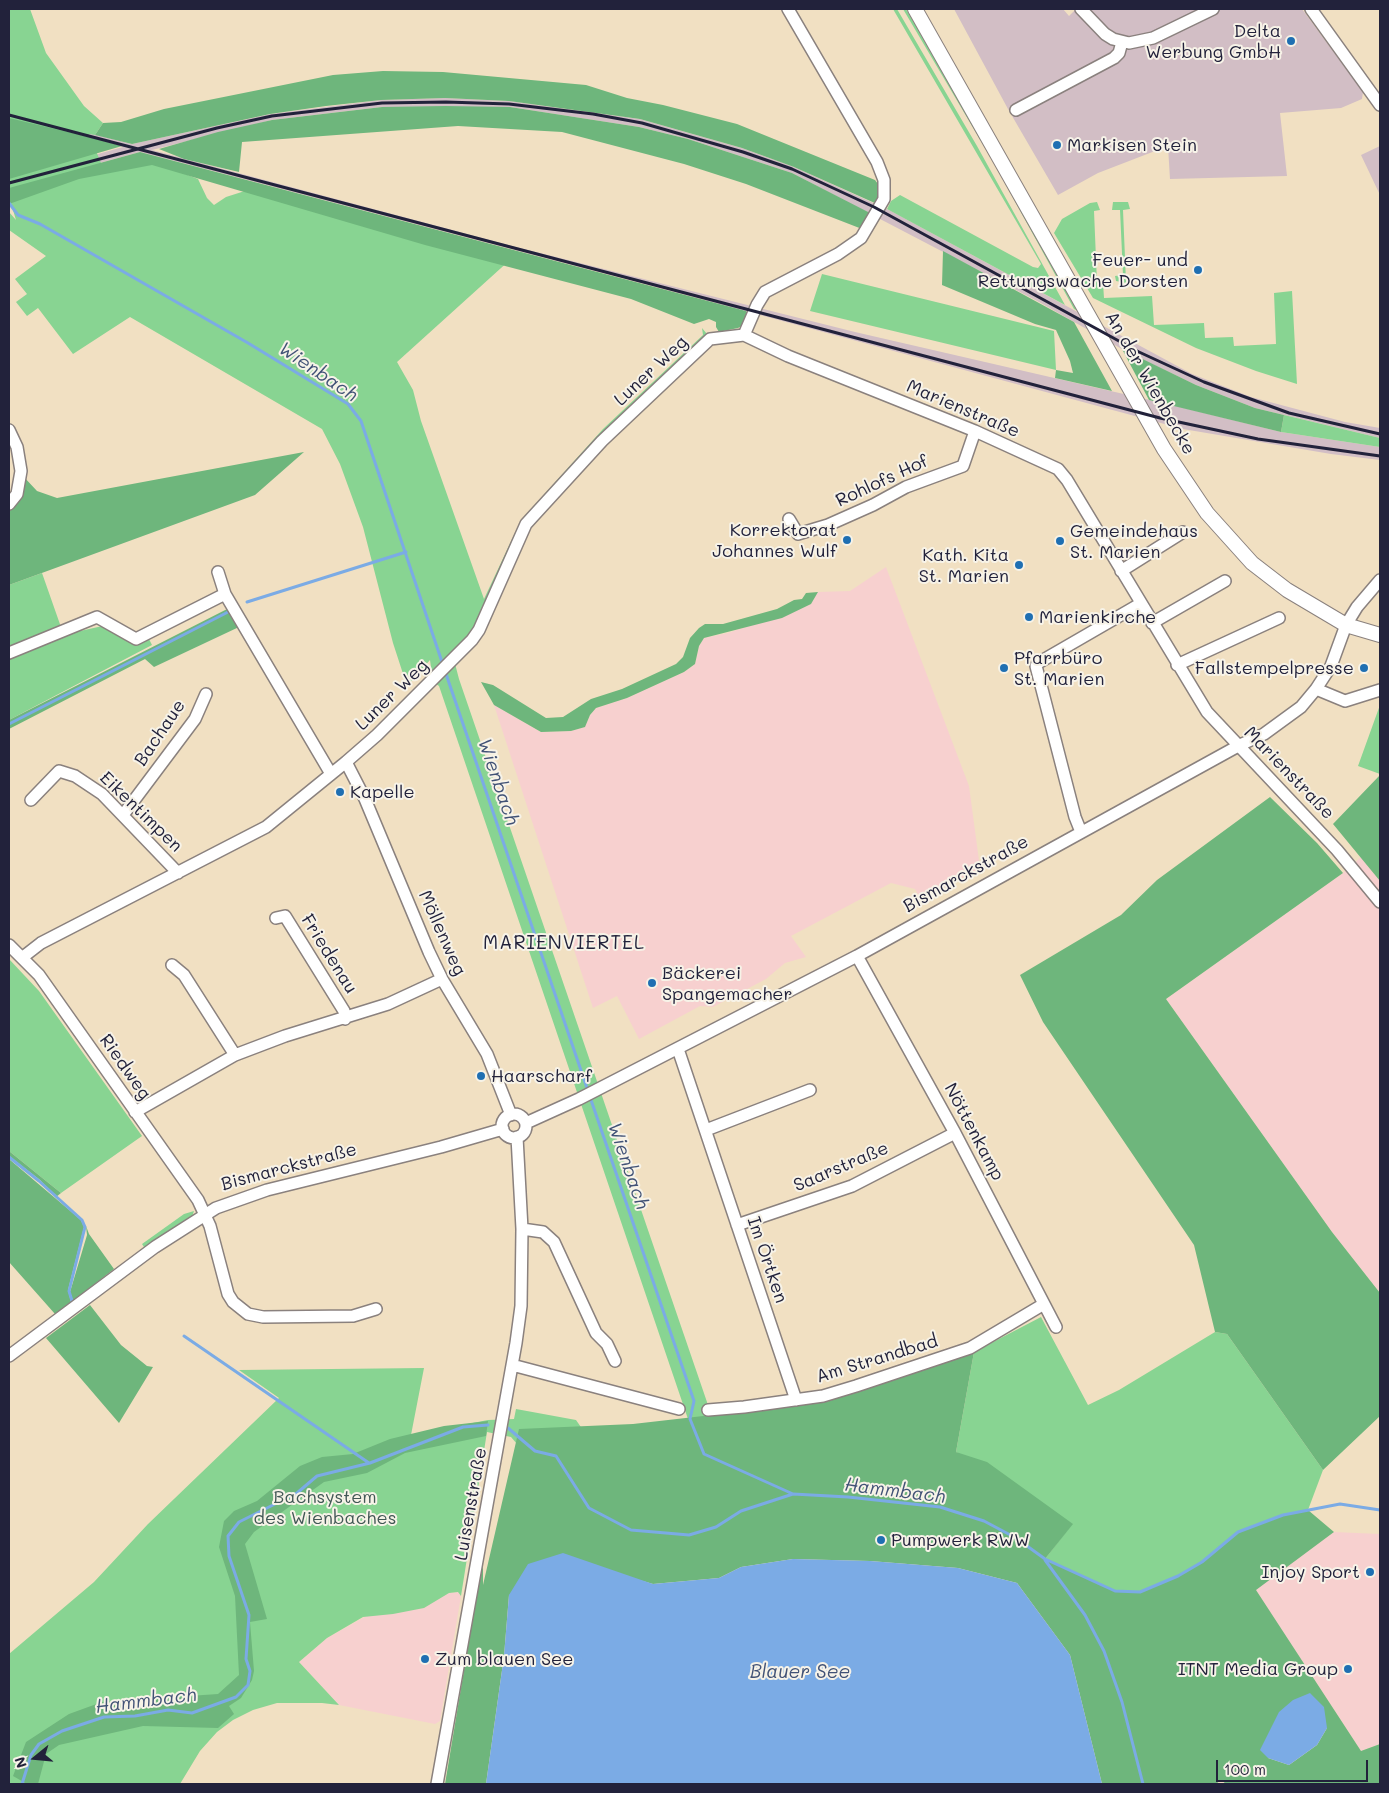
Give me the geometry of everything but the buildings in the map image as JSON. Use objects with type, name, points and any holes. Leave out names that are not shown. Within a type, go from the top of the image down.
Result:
[{"type":"street","points":[[744,335],[765,292],[838,254],[861,238],[884,199],[884,180],[878,162],[788,9]]},
{"type":"street","name":"An der Wienbecke","points":[[915,9],[1164,449],[1196,498],[1221,530],[1266,575],[1287,590],[1346,625]]},
{"type":"street","points":[[1081,9],[1105,34],[1122,42],[1145,41],[1213,9]]},
{"type":"street","points":[[1311,9],[1380,105]]},
{"type":"street","points":[[1016,110],[1114,58],[1119,53],[1122,42]]},
{"type":"street","name":"Marienstraße","points":[[744,335],[788,356],[975,432],[1058,469],[1067,480],[1177,665],[1213,719],[1240,745],[1337,850],[1380,902]]},
{"type":"street","name":"Luner Weg","points":[[23,957],[41,943],[266,827],[346,762],[435,679],[479,630],[526,524],[602,441],[710,339],[744,335]]},
{"type":"street","points":[[9,430],[16,447],[21,471],[17,494],[9,504]]},
{"type":"street","name":"Rohlofs Hof","points":[[789,519],[798,534],[828,525],[873,505],[906,487],[963,466],[975,432]]},
{"type":"street","points":[[1121,571],[1183,532]]},
{"type":"street","points":[[218,572],[226,594],[332,774]]},
{"type":"street","name":"Bismarckstraße","points":[[526,1123],[579,1099],[857,956],[1240,745],[1264,734],[1288,719],[1301,708],[1331,666],[1346,625],[1360,602],[1380,580]]},
{"type":"street","points":[[1152,623],[1224,581]]},
{"type":"street","points":[[9,653],[96,617],[136,639],[226,594]]},
{"type":"street","points":[[1081,832],[1072,808],[1036,666],[1038,663],[1140,604]]},
{"type":"street","points":[[1177,665],[1279,618]]},
{"type":"street","points":[[1346,625],[1380,635]]},
{"type":"street","points":[[1316,688],[1345,700],[1380,690]]},
{"type":"street","name":"Bachaue","points":[[123,815],[195,719],[206,694]]},
{"type":"street","name":"Möllenweg","points":[[346,762],[365,799],[429,952],[442,979],[487,1054],[511,1114]]},
{"type":"street","name":"Eikentimpen","points":[[31,800],[59,771],[75,776],[102,794],[178,873]]},
{"type":"street","name":"Friedenau","points":[[276,918],[285,916],[344,1011],[345,1019]]},
{"type":"street","name":"Riedweg","points":[[9,944],[39,975],[205,1214],[228,1294],[233,1302],[248,1314],[262,1317],[353,1316],[376,1309]]},
{"type":"street","name":"Nöttenkamp","points":[[857,956],[956,1134],[1056,1327]]},
{"type":"street","points":[[172,965],[184,975],[235,1055]]},
{"type":"street","name":"Friedenau","points":[[135,1112],[235,1055],[286,1036],[388,1004],[442,979]]},
{"type":"street","name":"Im Örtken","points":[[678,1049],[796,1400]]},
{"type":"street","points":[[706,1130],[810,1090]]},
{"type":"street","points":[[511,1114],[520,1116],[526,1123],[524,1132],[517,1138],[508,1136],[503,1129],[504,1120],[511,1114]]},
{"type":"street","name":"Bismarckstraße","points":[[9,1356],[155,1247],[205,1214],[239,1198],[441,1147],[503,1129]]},
{"type":"street","name":"Saarstraße","points":[[737,1225],[852,1186],[956,1134]]},
{"type":"street","name":"Luisenstraße","points":[[437,1784],[505,1414],[520,1306],[522,1229],[517,1138]]},
{"type":"street","points":[[522,1229],[543,1232],[554,1242],[596,1333],[607,1344],[615,1361]]},
{"type":"street","name":"Am Strandbad","points":[[708,1410],[823,1396],[856,1386],[970,1348],[1044,1304]]},
{"type":"street","points":[[512,1365],[679,1408]]},
{"type":"shaded area","points":[[954,9],[1063,9],[1069,16],[1076,9],[1302,9],[1363,92],[1362,99],[1341,108],[1280,113],[1287,176],[1170,179],[1168,146],[1098,173],[1058,195],[1008,109]]},
{"type":"shaded area","points":[[445,98],[509,101],[640,119],[742,148],[794,167],[891,211],[1192,374],[1251,397],[1345,422],[1380,428],[1380,438],[1255,408],[1196,385],[1127,352],[1039,302],[792,173],[688,139],[639,127],[510,107],[382,107],[272,120],[152,150],[512,246],[855,332],[1281,432],[1380,447],[1380,460],[1331,454],[1183,429],[634,281],[140,152],[96,164],[9,179],[123,147],[9,118],[9,112],[132,144],[270,114],[381,100]]},
{"type":"shaded area","points":[[1380,146],[1380,195],[1361,155]]},
{"type":"shaded area","points":[[886,567],[969,786],[980,868],[921,900],[915,889],[891,883],[791,936],[806,957],[785,963],[766,979],[713,1007],[700,1006],[639,1039],[617,996],[593,1008],[494,705],[541,732],[571,731],[584,727],[596,708],[627,698],[684,672],[695,664],[699,646],[704,638],[728,633],[811,604],[818,592],[850,591]]},
{"type":"shaded area","points":[[1361,857],[1380,881],[1380,1293],[1332,1232],[1166,999],[1343,873]]},
{"type":"shaded area","points":[[1334,1532],[1380,1534],[1380,1744],[1361,1751],[1255,1589]]},
{"type":"shaded area","points":[[458,1592],[461,1596],[440,1721],[435,1724],[339,1705],[299,1662],[327,1638],[377,1610],[431,1595]]},
{"type":"green space","name":"Bachsystem des Wienbaches","points":[[9,9],[30,9],[46,53],[84,106],[103,123],[95,135],[89,134],[101,163],[147,161],[180,172],[198,179],[207,198],[214,205],[226,197],[248,190],[511,259],[397,362],[413,390],[421,421],[484,599],[521,520],[603,429],[703,335],[702,328],[707,334],[703,341],[671,368],[620,417],[525,518],[472,633],[453,656],[459,679],[707,1402],[712,1427],[517,1444],[511,1437],[487,1432],[461,1596],[458,1592],[449,1593],[424,1608],[363,1617],[327,1638],[299,1662],[339,1705],[277,1703],[253,1710],[233,1720],[217,1732],[200,1751],[180,1784],[9,1784],[9,1654],[94,1582],[148,1524],[279,1398],[239,1370],[424,1368],[411,1435],[488,1420],[514,1419],[516,1409],[576,1420],[583,1430],[688,1419],[439,686],[433,682],[430,660],[407,686],[393,643],[363,527],[340,464],[322,429],[130,317],[73,354],[38,308],[27,316],[16,302],[27,294],[15,279],[46,256],[9,230],[9,212],[16,220],[9,197]]},
{"type":"green space","points":[[893,9],[897,9],[977,146],[1065,305],[887,209],[891,201],[900,195],[1033,267],[1038,268],[1041,264]]},
{"type":"green space","points":[[903,9],[906,9],[998,164],[1078,311],[1074,309],[995,165]]},
{"type":"green space","points":[[383,71],[443,72],[586,85],[627,98],[737,124],[875,180],[878,184],[880,200],[877,204],[794,167],[742,148],[640,119],[509,101],[445,98],[381,100],[326,106],[270,114],[132,144],[95,135],[103,123],[121,122],[164,109],[333,75]]},
{"type":"green space","points":[[382,107],[510,107],[639,127],[688,139],[792,173],[870,213],[862,229],[746,184],[684,164],[562,132],[458,126],[242,142],[239,172],[184,159],[159,149],[218,132],[272,120]]},
{"type":"green space","points":[[9,118],[93,138],[122,146],[9,179]]},
{"type":"green space","points":[[140,152],[746,311],[748,314],[747,323],[738,328],[719,332],[716,322],[709,319],[694,324],[631,299],[425,245],[152,165],[79,179],[9,204],[9,188]]},
{"type":"green space","points":[[1097,202],[1100,210],[1094,211],[1097,283],[1103,283],[1104,298],[1152,296],[1154,325],[1204,323],[1205,338],[1233,337],[1234,346],[1276,344],[1274,293],[1292,291],[1297,384],[1256,371],[1196,348],[1093,298],[1054,233],[1062,219],[1090,203]]},
{"type":"green space","points":[[1113,202],[1128,202],[1130,209],[1123,210],[1126,282],[1133,282],[1132,284],[1116,281],[1115,276],[1123,275],[1120,210],[1112,210]]},
{"type":"green space","points":[[943,251],[1074,322],[1112,391],[1055,378],[1056,370],[1073,373],[1070,361],[1056,330],[1035,324],[942,285]]},
{"type":"green space","points":[[822,274],[1054,331],[1056,370],[810,311]]},
{"type":"green space","points":[[1122,349],[1196,385],[1255,408],[1284,415],[1281,432],[1149,400]]},
{"type":"green space","points":[[1284,415],[1380,438],[1380,447],[1281,432]]},
{"type":"green space","points":[[304,452],[255,495],[9,585],[9,508],[23,476],[37,491],[57,498]]},
{"type":"green space","points":[[42,573],[62,630],[9,650],[9,585]]},
{"type":"green space","points":[[818,592],[811,604],[782,618],[704,638],[699,646],[695,664],[684,672],[627,698],[596,708],[590,715],[585,727],[571,731],[541,732],[494,705],[481,682],[493,685],[546,718],[563,717],[591,699],[622,689],[676,664],[683,657],[690,638],[705,624],[723,624],[777,609],[794,600],[802,599],[806,593]]},
{"type":"green space","points":[[235,605],[239,627],[154,667],[145,659],[9,729],[9,720]]},
{"type":"green space","points":[[116,623],[148,637],[152,645],[9,720],[9,657],[71,633]]},
{"type":"green space","points":[[1380,705],[1380,774],[1358,766]]},
{"type":"green space","points":[[1380,775],[1380,881],[1333,824]]},
{"type":"green space","points":[[1270,797],[1317,843],[1343,873],[1166,999],[1332,1232],[1380,1293],[1380,1416],[1323,1470],[1227,1334],[1215,1332],[1194,1245],[1043,1022],[1020,975],[1121,915],[1157,880]]},
{"type":"green space","points":[[9,959],[39,991],[142,1136],[61,1193],[9,1151]]},
{"type":"green space","points":[[9,1151],[61,1193],[56,1197],[40,1180],[9,1156]]},
{"type":"green space","points":[[9,1159],[81,1220],[84,1227],[68,1290],[71,1302],[55,1314],[9,1262]]},
{"type":"green space","points":[[194,1211],[192,1217],[146,1250],[142,1244],[184,1214]]},
{"type":"green space","points":[[86,1226],[89,1234],[114,1269],[73,1301],[70,1292],[87,1235]]},
{"type":"green space","points":[[90,1305],[121,1345],[147,1366],[153,1367],[119,1423],[46,1338]]},
{"type":"green space","points":[[1041,1317],[1088,1405],[1119,1390],[1215,1332],[1227,1334],[1323,1470],[1308,1510],[1283,1515],[1219,1547],[1202,1562],[1178,1576],[1140,1592],[1115,1591],[1045,1559],[1072,1524],[956,1452],[974,1352]]},
{"type":"green space","points":[[974,1352],[956,1452],[987,1462],[1073,1524],[1045,1559],[1115,1591],[1140,1592],[1178,1576],[1202,1562],[1238,1532],[1283,1515],[1308,1510],[1334,1532],[1256,1590],[1361,1751],[1380,1744],[1380,1784],[1226,1784],[1221,1780],[1216,1784],[1102,1784],[1070,1655],[1017,1583],[958,1568],[870,1561],[793,1559],[741,1567],[719,1578],[653,1584],[615,1573],[509,1595],[504,1656],[486,1784],[445,1784],[476,1598],[483,1565],[483,1585],[519,1429],[633,1424],[826,1402]],"holes":[[[1327,1728],[1317,1745],[1289,1765],[1268,1758]]]},
{"type":"green space","points":[[488,1421],[486,1436],[405,1453],[367,1473],[324,1482],[254,1532],[245,1544],[267,1619],[250,1622],[254,1671],[252,1680],[241,1698],[229,1706],[234,1714],[218,1728],[143,1726],[59,1745],[46,1754],[38,1784],[27,1784],[13,1776],[26,1742],[69,1714],[102,1702],[218,1694],[239,1675],[235,1596],[219,1547],[224,1521],[234,1511],[257,1501],[300,1466],[322,1457],[353,1454],[390,1439],[444,1426]]},
{"type":"water","name":"Blauer See","points":[[563,1553],[653,1584],[719,1578],[741,1567],[793,1559],[870,1561],[958,1568],[1017,1583],[1070,1655],[1102,1784],[486,1784],[504,1656],[509,1595],[528,1564]]},
{"type":"water","points":[[1310,1693],[1324,1707],[1327,1728],[1317,1745],[1289,1765],[1268,1758],[1260,1750],[1279,1712],[1293,1700]]},
{"type":"waterway","name":"Wienbach","points":[[9,203],[18,215],[40,224],[248,343],[348,404],[361,421],[443,665]]},
{"type":"waterway","points":[[247,602],[406,552]]},
{"type":"waterway","points":[[9,724],[230,611]]},
{"type":"waterway","name":"Wienbach","points":[[445,671],[588,1091]]},
{"type":"waterway","name":"Wienbach","points":[[590,1097],[694,1401],[690,1419],[704,1454],[793,1494]]},
{"type":"waterway","points":[[9,1157],[82,1220],[85,1227],[69,1291],[72,1301]]},
{"type":"waterway","points":[[184,1336],[369,1463]]},
{"type":"waterway","name":"Hammbach","points":[[22,1784],[31,1755],[39,1744],[62,1731],[104,1717],[135,1716],[168,1710],[192,1713],[236,1697],[248,1685],[250,1671],[246,1659],[249,1615],[229,1556],[228,1536],[239,1522],[297,1493],[317,1476],[370,1463],[463,1427],[488,1425]]},
{"type":"waterway","name":"Hammbach","points":[[508,1428],[535,1451],[556,1456],[589,1508],[631,1530],[689,1535],[716,1527],[741,1511],[793,1494],[848,1497],[940,1507],[984,1521],[1016,1538],[1045,1559],[1115,1591],[1140,1592],[1178,1576],[1202,1562],[1238,1532],[1283,1515],[1340,1504],[1380,1510]]},
{"type":"waterway","points":[[1045,1560],[1085,1615],[1104,1651],[1122,1702],[1143,1784]]},
{"type":"railway","points":[[9,183],[217,128],[272,116],[382,103],[446,102],[509,104],[593,114],[642,123],[743,152],[792,169],[874,207],[1139,352],[1204,382],[1289,413],[1380,434]]},
{"type":"railway","points":[[9,115],[1160,418],[1258,439],[1380,456]]},
{"type":"place","name":"Delta Werbung GmbH","points":[[1291,41]]},
{"type":"place","name":"Markisen Stein","points":[[1057,145]]},
{"type":"place","name":"Feuer- und Rettungswache Dorsten","points":[[1198,270]]},
{"type":"place","name":"Korrektorat Johannes Wulf","points":[[847,540]]},
{"type":"place","name":"Gemeindehaus St. Marien","points":[[1060,541]]},
{"type":"place","name":"Kath. Kita St. Marien","points":[[1019,565]]},
{"type":"place","name":"Marienkirche","points":[[1029,617]]},
{"type":"place","name":"Pfarrbüro St. Marien","points":[[1004,668]]},
{"type":"place","name":"Fallstempelpresse","points":[[1364,668]]},
{"type":"place","name":"Kapelle","points":[[340,792]]},
{"type":"place","name":"Bäckerei Spangemacher","points":[[652,983]]},
{"type":"place","name":"Haarscharf","points":[[481,1076]]},
{"type":"place","name":"Pumpwerk RWW","points":[[881,1540]]},
{"type":"place","name":"Injoy Sport","points":[[1370,1572]]},
{"type":"place","name":"Zum blauen See","points":[[425,1659]]},
{"type":"place","name":"ITNT Media Group","points":[[1348,1669]]},
{"type":"district","name":"MARIENVIERTEL","points":[[564,943]]}]
